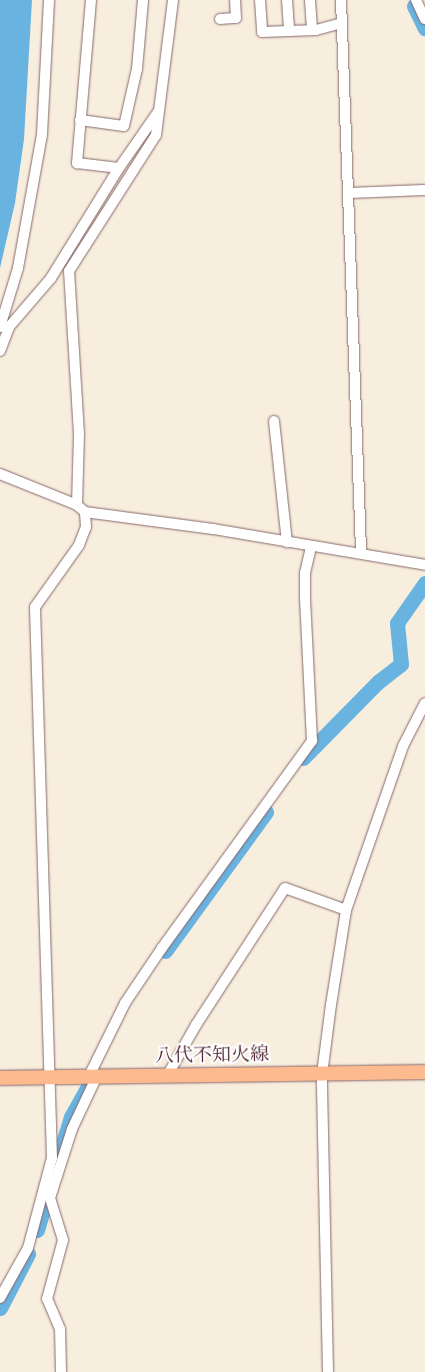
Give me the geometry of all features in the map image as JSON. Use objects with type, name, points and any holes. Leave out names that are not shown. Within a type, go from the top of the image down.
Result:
[{"type":"main road","name":"八代不知火線","points":[[0,1078],[425,1072]]},
{"type":"street","points":[[0,327],[18,268],[42,134],[49,0]]},
{"type":"street","points":[[91,0],[77,163],[119,168]]},
{"type":"street","points":[[80,120],[124,126],[137,69],[143,0]]},
{"type":"street","points":[[76,505],[79,434],[69,271],[156,134],[173,0]]},
{"type":"street","points":[[220,19],[236,18],[235,0]]},
{"type":"street","points":[[260,0],[262,32],[312,30],[342,23]]},
{"type":"street","points":[[286,0],[289,31]]},
{"type":"street","points":[[310,0],[312,30]]},
{"type":"street","points":[[341,0],[362,552]]},
{"type":"street","points":[[416,0],[425,19]]},
{"type":"street","points":[[0,351],[9,327],[51,278],[119,168],[160,109]]},
{"type":"street","points":[[348,193],[425,190]]},
{"type":"street","points":[[274,421],[287,542]]},
{"type":"street","points":[[0,474],[76,505],[85,512],[311,547],[362,552],[425,566]]},
{"type":"street","points":[[0,1298],[28,1248],[52,1158],[35,607],[79,545],[86,527],[85,512]]},
{"type":"street","points":[[61,1372],[60,1329],[47,1299],[63,1240],[50,1198],[72,1129],[125,1003],[312,741],[305,598],[305,573],[311,547]]},
{"type":"street","points":[[328,1372],[322,1074],[346,910],[403,746],[425,703]]},
{"type":"street","points":[[167,1076],[196,1025],[285,888],[346,910]]},
{"type":"water","points":[[0,0],[32,0],[24,139],[15,203],[0,268]]},
{"type":"waterway","points":[[414,6],[425,29]]},
{"type":"waterway","points":[[303,758],[378,682],[401,664],[397,623],[425,583]]},
{"type":"waterway","points":[[165,951],[266,812]]},
{"type":"waterway","points":[[37,1230],[71,1117],[88,1086]]},
{"type":"waterway","points":[[0,1308],[28,1254]]}]
